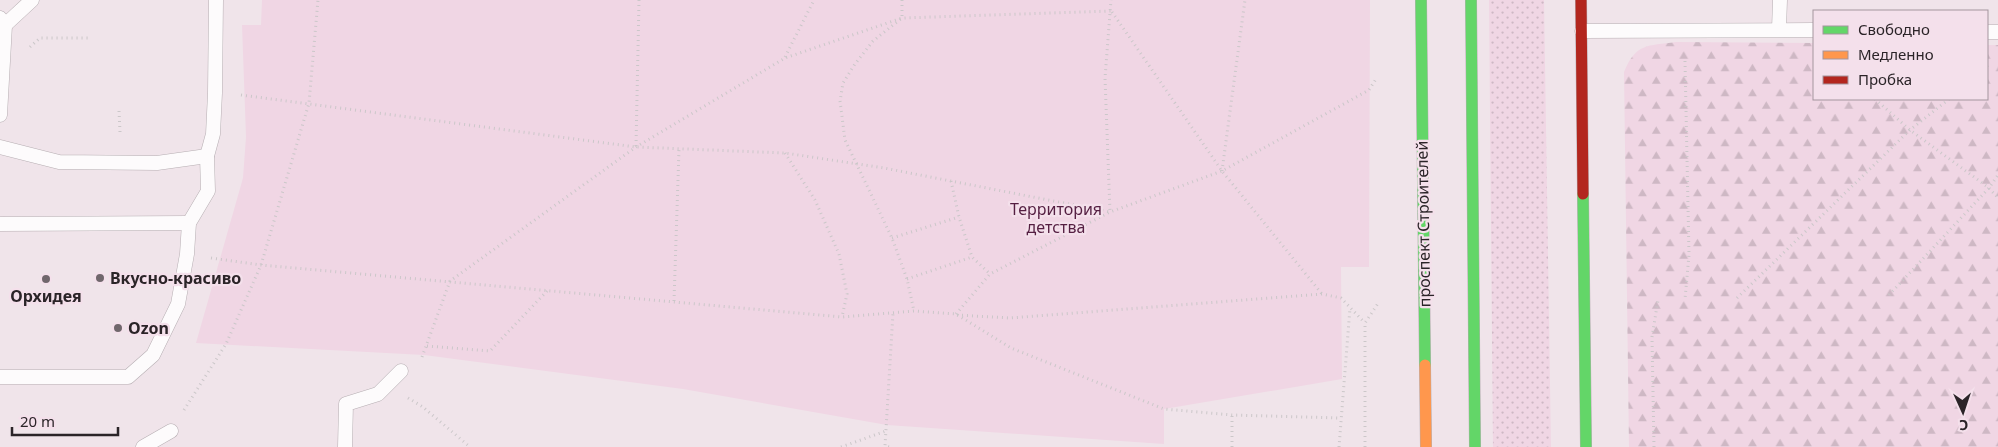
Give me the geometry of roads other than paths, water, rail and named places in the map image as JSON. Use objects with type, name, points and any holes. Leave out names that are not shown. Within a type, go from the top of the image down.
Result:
[{"type":"main road","name":"проспект Строителей","points":[[1421,0],[1426,447]]},
{"type":"main road","points":[[1471,0],[1475,447]]},
{"type":"main road","points":[[1581,0],[1586,447]]},
{"type":"lane","points":[[0,115],[2,23],[32,0]]},
{"type":"lane","points":[[0,377],[128,377],[153,355],[178,304],[187,254],[189,223],[208,191],[207,156],[213,134],[216,0]]},
{"type":"lane","points":[[1779,29],[1780,0]]},
{"type":"lane","points":[[1582,31],[1813,30]]},
{"type":"lane","points":[[0,147],[59,162],[157,163],[207,156]]},
{"type":"lane","points":[[0,224],[189,223]]},
{"type":"lane","points":[[344,447],[346,404],[378,394],[401,371]]},
{"type":"lane","points":[[143,447],[171,431]]},
{"type":"place","name":"Вкусно-красиво","points":[[100,278]]},
{"type":"place","name":"Орхидея","points":[[46,279]]},
{"type":"place","name":"Ozon","points":[[118,328]]},
{"type":"park label","name":"Территория детства","points":[[1056,218]]}]
